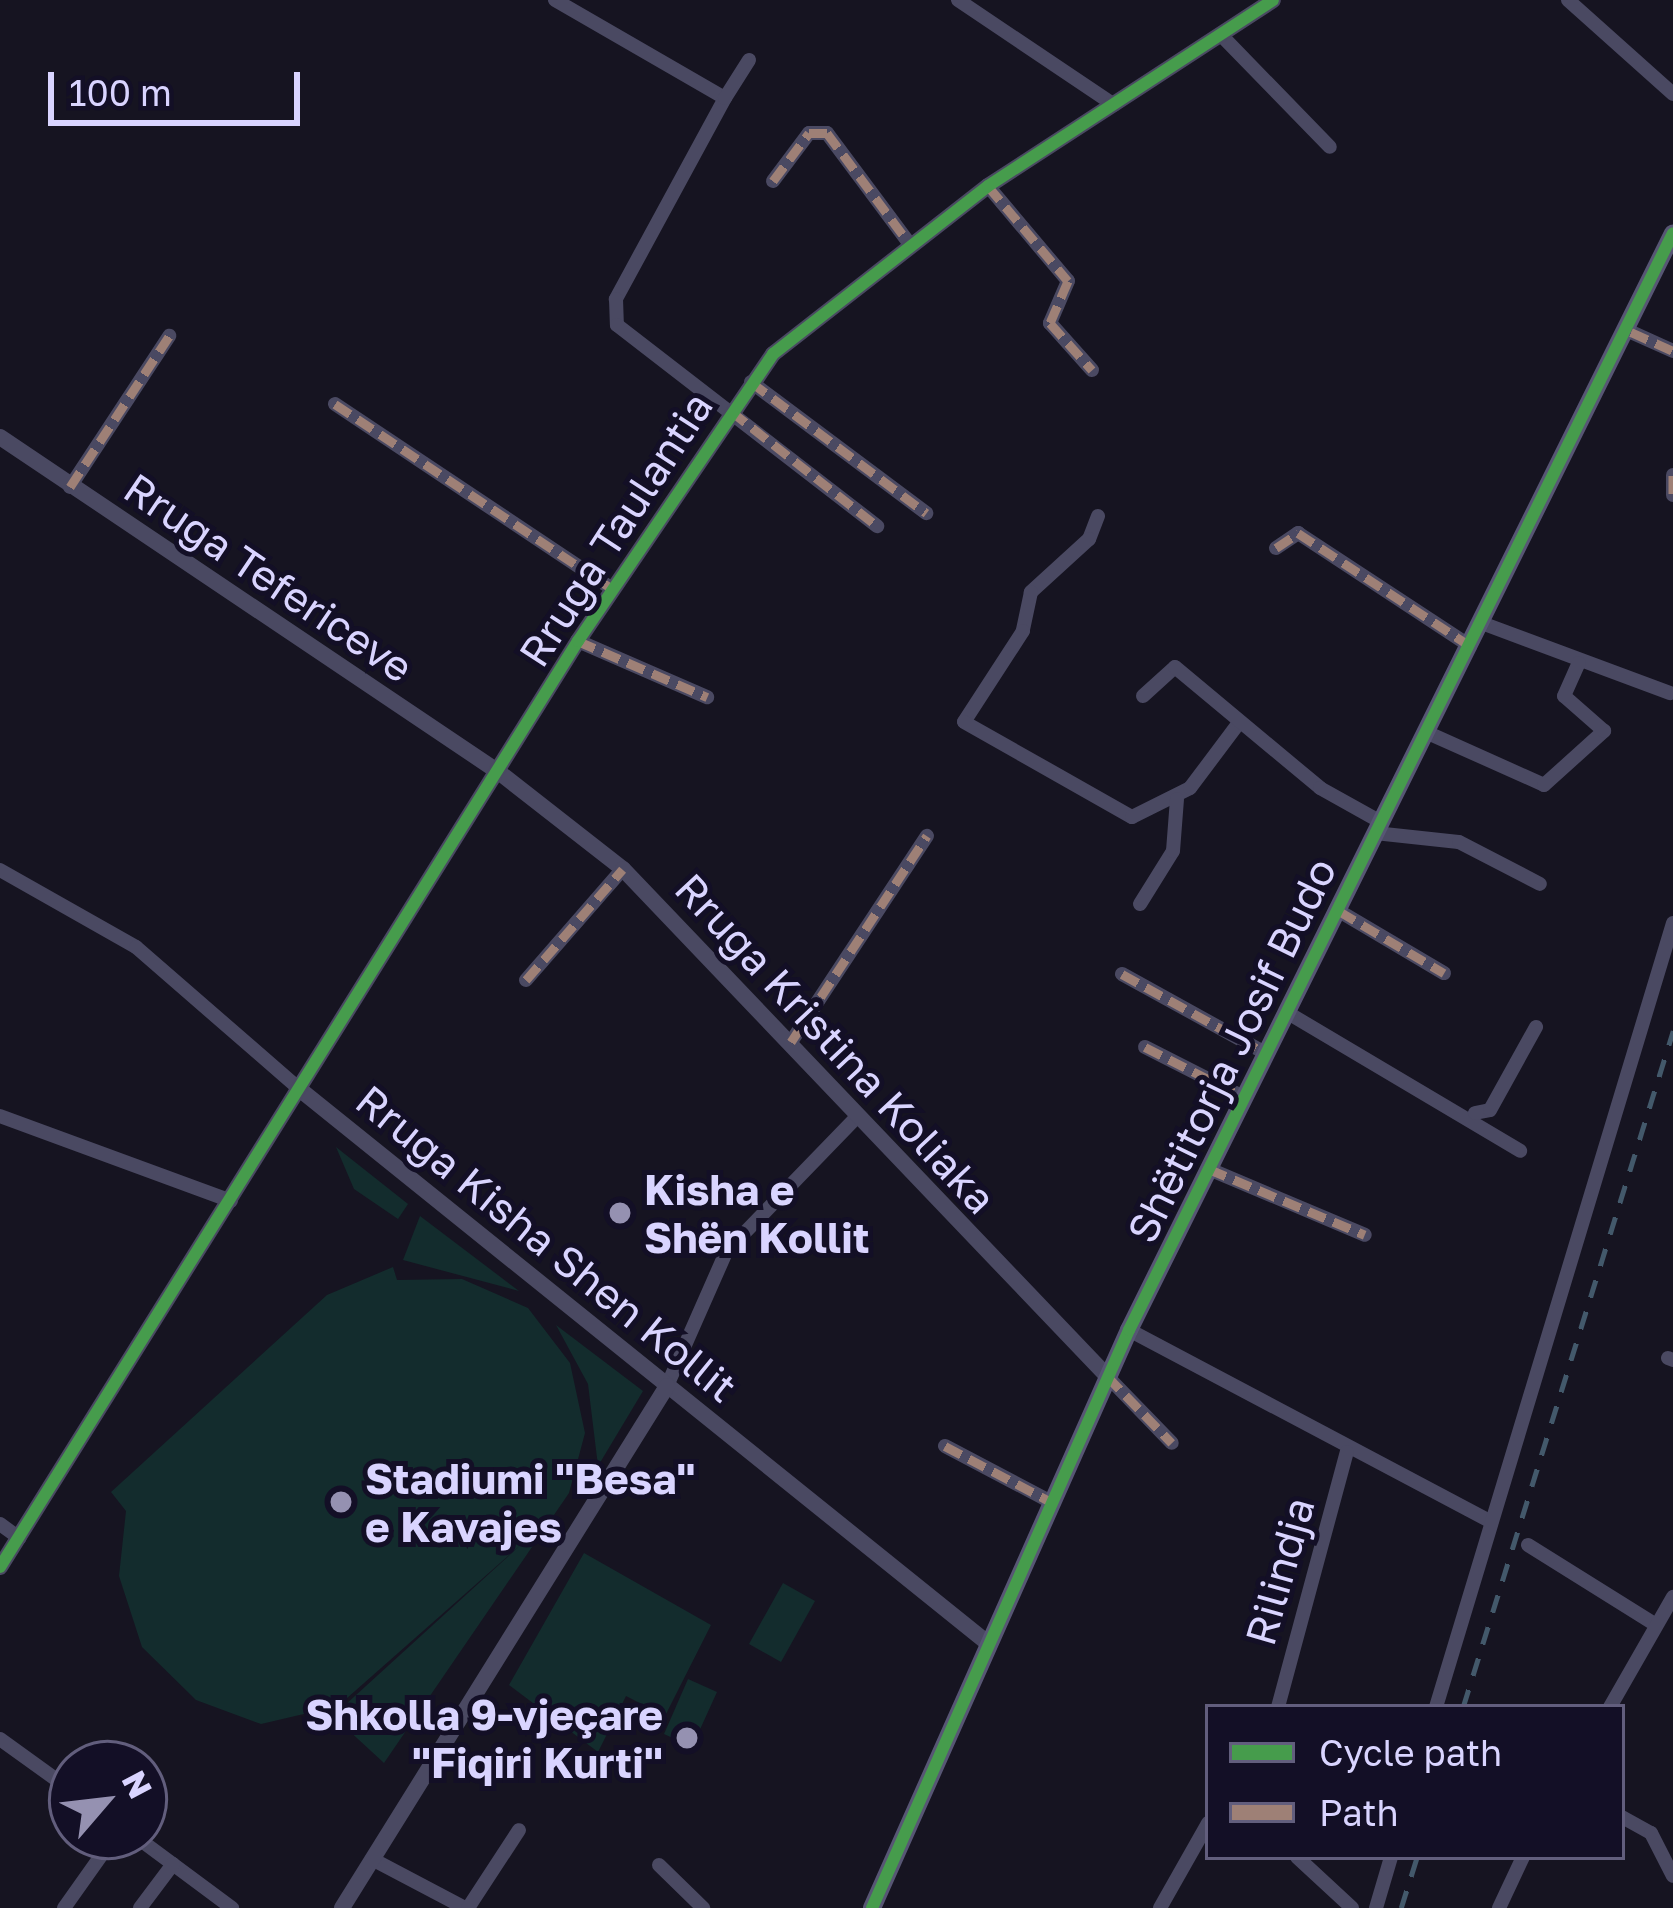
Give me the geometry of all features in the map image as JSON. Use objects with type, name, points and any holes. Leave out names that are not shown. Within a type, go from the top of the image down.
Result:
[{"type":"main road","name":"Shëtitorja Josif Budo","points":[[878,1906],[985,1641],[1107,1376],[1479,622],[1631,332],[1673,233]]},
{"type":"street","points":[[555,0],[725,98]]},
{"type":"street","points":[[958,0],[1114,105]]},
{"type":"street","name":"Rruga Taulantia","points":[[0,1567],[303,1092],[578,641],[751,382],[909,244],[988,186],[1274,0]]},
{"type":"street","points":[[1568,0],[1673,94]]},
{"type":"street","points":[[1221,34],[1330,147]]},
{"type":"street","points":[[749,60],[612,316],[877,526]]},
{"type":"street","points":[[773,181],[809,133],[826,133],[909,244]]},
{"type":"street","points":[[988,186],[1068,280],[1049,323],[1092,370]]},
{"type":"street","points":[[1631,332],[1673,351]]},
{"type":"street","points":[[70,487],[169,336]]},
{"type":"street","points":[[751,382],[926,513]]},
{"type":"street","points":[[335,404],[612,589]]},
{"type":"street","name":"Rruga Tefericeve","points":[[0,437],[500,773]]},
{"type":"street","points":[[1673,475],[1673,495]]},
{"type":"street","points":[[1098,516],[1089,539],[1030,592],[1024,631],[962,716],[1007,755],[1114,814],[1177,799]]},
{"type":"street","points":[[1276,548],[1298,533],[1470,646]]},
{"type":"street","points":[[1479,622],[1670,693]]},
{"type":"street","points":[[578,641],[707,697]]},
{"type":"street","points":[[1428,733],[1544,785],[1604,731],[1564,696],[1580,663]]},
{"type":"street","points":[[1142,696],[1175,667],[1238,724],[1378,828],[1459,842],[1540,884]]},
{"type":"street","points":[[1140,904],[1173,851],[1177,799],[1238,724]]},
{"type":"street","name":"Rruga Kristina Koliaka","points":[[500,773],[623,869],[1107,1376]]},
{"type":"street","points":[[791,1042],[927,836]]},
{"type":"street","points":[[526,980],[623,869]]},
{"type":"street","name":"Rruga Kisha Shen Kollit","points":[[0,870],[136,947],[303,1092],[985,1641]]},
{"type":"street","points":[[1340,911],[1444,973]]},
{"type":"street","points":[[1437,1704],[1673,923]]},
{"type":"street","points":[[1122,974],[1267,1054]]},
{"type":"street","points":[[1288,1013],[1464,1109],[1520,1151]]},
{"type":"street","points":[[1464,1109],[1490,1111],[1535,1027]]},
{"type":"street","points":[[1145,1047],[1245,1098]]},
{"type":"street","points":[[0,1116],[232,1202]]},
{"type":"street","points":[[342,1908],[667,1386],[726,1252],[856,1118]]},
{"type":"street","points":[[1209,1169],[1365,1235]]},
{"type":"street","points":[[1129,1330],[1347,1452],[1491,1522]]},
{"type":"street","points":[[1107,1376],[1172,1443]]},
{"type":"street","points":[[945,1446],[1051,1502]]},
{"type":"street","name":"Rilindja","points":[[1279,1704],[1347,1452]]},
{"type":"street","points":[[0,1524],[19,1538]]},
{"type":"street","points":[[1528,1545],[1656,1625]]},
{"type":"street","points":[[1612,1704],[1673,1597]]},
{"type":"street","points":[[0,1739],[48,1774]]},
{"type":"street","points":[[1625,1819],[1651,1833],[1673,1876]]},
{"type":"street","points":[[1160,1908],[1205,1828]]},
{"type":"street","points":[[372,1858],[466,1908],[519,1830]]},
{"type":"street","points":[[64,1908],[98,1860]]},
{"type":"street","points":[[168,1860],[232,1908]]},
{"type":"street","points":[[1300,1860],[1352,1908]]},
{"type":"street","points":[[1376,1908],[1390,1860]]},
{"type":"street","points":[[1499,1908],[1522,1860]]},
{"type":"street","points":[[140,1908],[173,1864]]},
{"type":"street","points":[[659,1865],[703,1908]]},
{"type":"green space","points":[[336,1147],[408,1204],[398,1219],[354,1189]]},
{"type":"green space","points":[[420,1216],[519,1291],[403,1260]]},
{"type":"green space","name":"Stadiumi \"Besa\" e Kavajes","points":[[393,1267],[397,1280],[462,1279],[528,1308],[570,1363],[585,1433],[569,1493],[384,1763],[333,1716],[525,1541],[338,1706],[261,1724],[196,1700],[142,1647],[119,1576],[126,1511],[111,1492],[327,1295]]},
{"type":"green space","points":[[556,1325],[643,1391],[598,1466],[588,1384]]},
{"type":"green space","points":[[584,1553],[711,1625],[665,1716],[626,1696],[598,1752],[509,1685]]},
{"type":"green space","points":[[783,1583],[815,1601],[781,1662],[749,1644]]},
{"type":"green space","points":[[688,1679],[717,1692],[692,1747],[664,1734]]},
{"type":"railway","points":[[1464,1704],[1673,1031]]},
{"type":"railway","points":[[1401,1908],[1416,1860]]},
{"type":"marked path","points":[[773,181],[809,133],[827,133],[909,243]]},
{"type":"marked path","points":[[988,186],[1068,281],[1050,323],[1092,370]]},
{"type":"marked path","points":[[1631,332],[1673,351]]},
{"type":"marked path","points":[[70,487],[169,336]]},
{"type":"marked path","points":[[751,382],[926,513]]},
{"type":"marked path","points":[[335,404],[612,589]]},
{"type":"marked path","points":[[731,411],[877,526]]},
{"type":"marked path","points":[[1673,475],[1673,495]]},
{"type":"marked path","points":[[1276,548],[1298,533],[1470,646]]},
{"type":"marked path","points":[[578,641],[707,697]]},
{"type":"marked path","points":[[791,1042],[927,836]]},
{"type":"marked path","points":[[526,980],[623,869]]},
{"type":"marked path","points":[[1339,911],[1444,973]]},
{"type":"marked path","points":[[1122,974],[1267,1054]]},
{"type":"marked path","points":[[1145,1047],[1245,1098]]},
{"type":"marked path","points":[[1209,1169],[1365,1235]]},
{"type":"marked path","points":[[1107,1376],[1172,1443]]},
{"type":"marked path","points":[[945,1446],[1051,1502]]},
{"type":"cycle path","points":[[0,1567],[578,641],[773,354],[988,186],[1273,0]]},
{"type":"cycle path","points":[[872,1908],[1129,1330],[1673,233]]},
{"type":"place","name":"Kisha e Shën Kollit","points":[[620,1213]]},
{"type":"place","name":"Stadiumi \"Besa\" e Kavajes","points":[[341,1502]]},
{"type":"place","name":"Shkolla 9-vjeçare \"Fiqiri Kurti\"","points":[[687,1738]]}]
